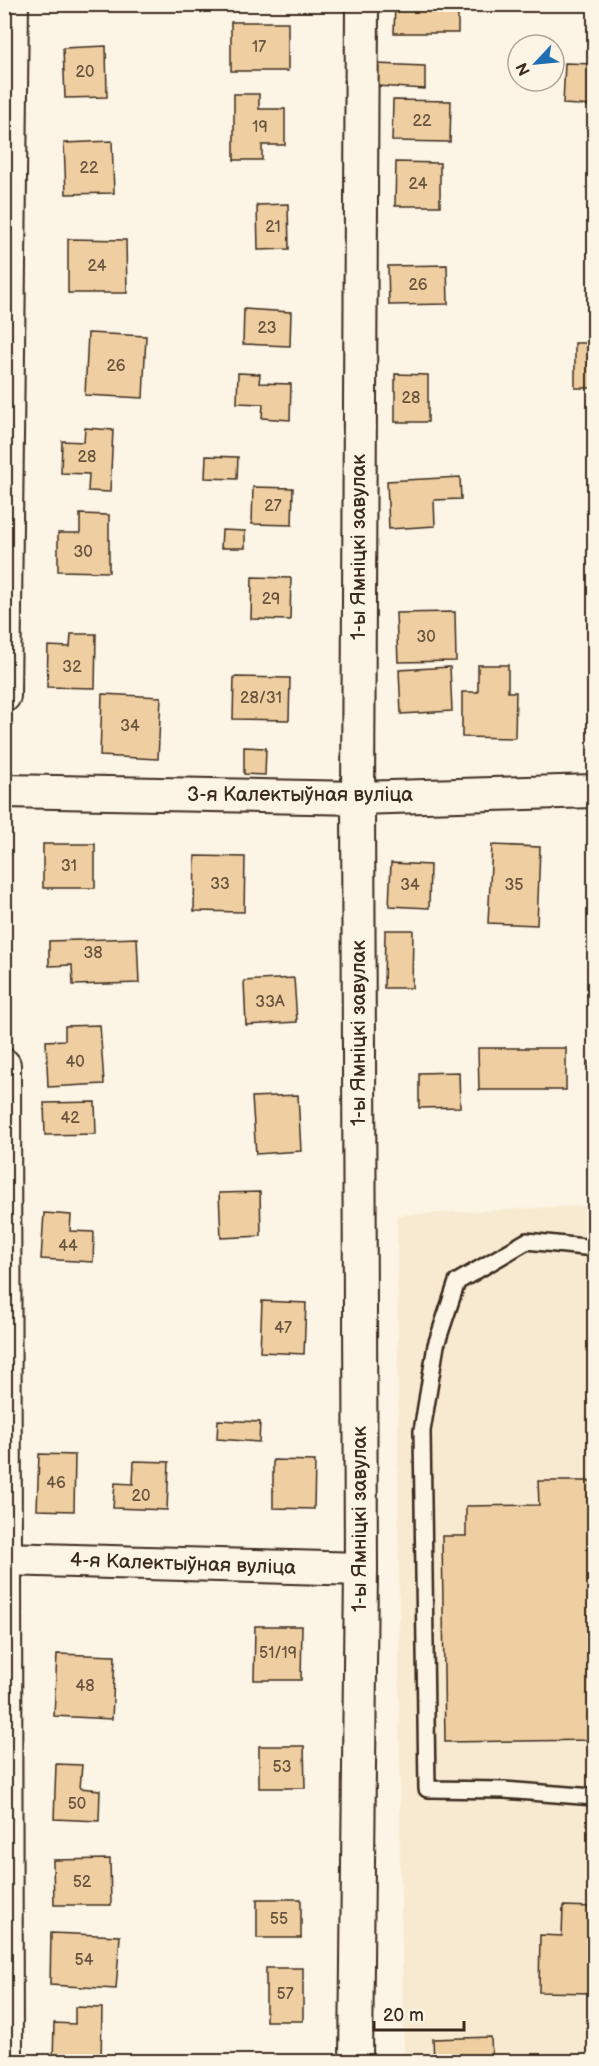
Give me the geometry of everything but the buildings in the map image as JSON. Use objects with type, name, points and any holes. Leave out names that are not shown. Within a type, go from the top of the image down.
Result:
[{"type":"street","points":[[4,696],[12,4]]},
{"type":"street","name":"1-ы Ямніцкі завулак","points":[[356,2061],[361,1569],[358,798],[362,4]]},
{"type":"street","name":"3-я Калектыўная вуліца","points":[[4,791],[358,798],[594,791]]},
{"type":"street","points":[[4,1065],[6,2061]]},
{"type":"street","name":"4-я Калектыўная вуліца","points":[[5,1559],[361,1569]]},
{"type":"lane","points":[[594,1248],[527,1241],[457,1282],[436,1345],[422,1431],[427,1790],[504,1791],[594,1797]]},
{"type":"shaded area","points":[[594,1205],[594,2061],[404,2061],[400,1861],[397,1215]]}]
